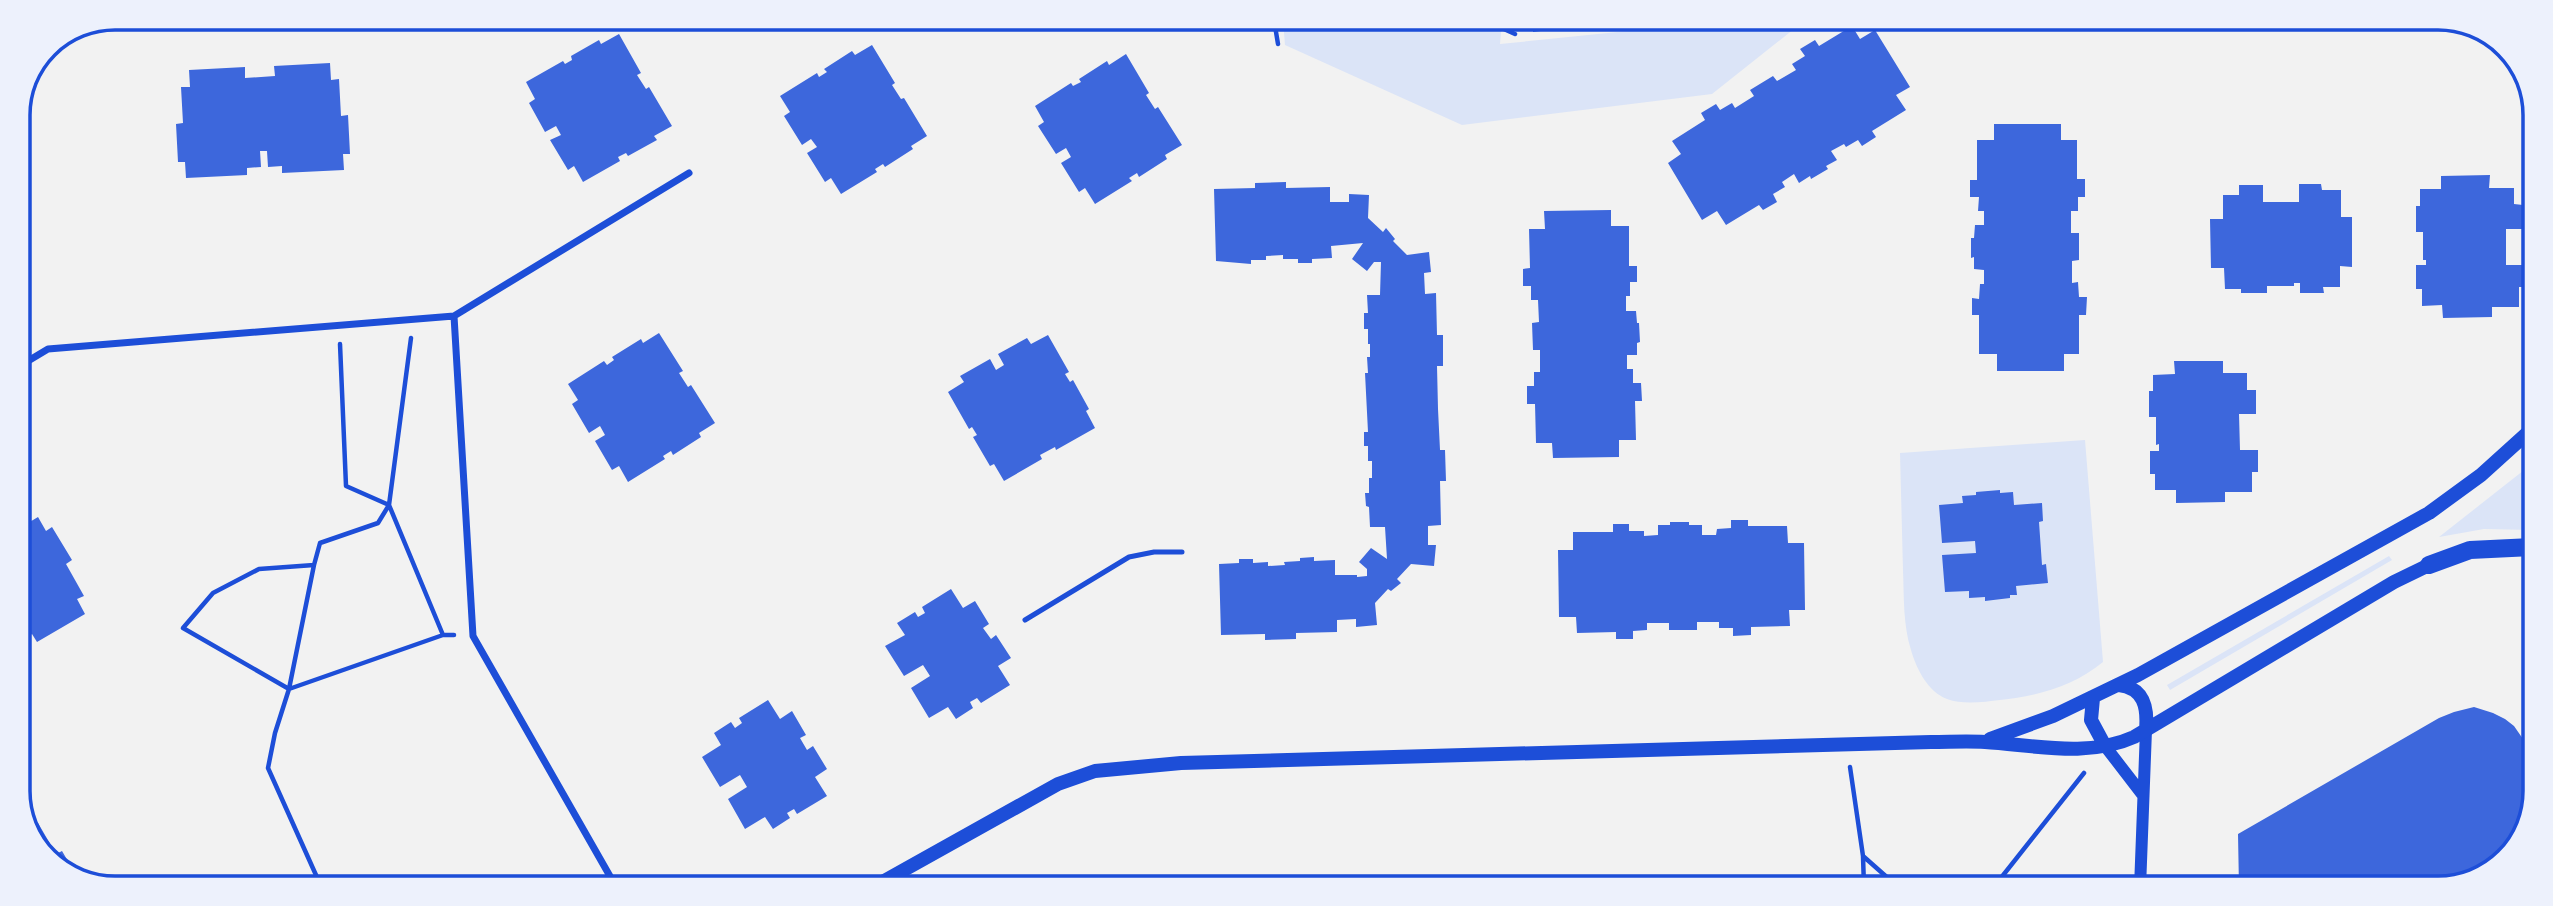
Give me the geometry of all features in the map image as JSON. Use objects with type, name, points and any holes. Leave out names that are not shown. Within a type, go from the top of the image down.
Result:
[{"type":"main road","points":[[1984,742],[2017,731],[2119,685],[2429,513],[2481,475],[2523,437]]},
{"type":"main road","points":[[893,876],[1058,784],[1095,771],[1181,763],[1847,745],[1984,742],[2038,747],[2105,746],[2146,730],[2394,582],[2429,565],[2470,550],[2523,547]]},
{"type":"main road","points":[[2119,685],[2134,688],[2143,698],[2146,730]]},
{"type":"main road","points":[[2093,698],[2091,720],[2105,746]]},
{"type":"street","points":[[30,360],[48,349],[454,316],[689,173]]},
{"type":"street","points":[[454,316],[472,636],[610,876]]},
{"type":"street","points":[[2140,876],[2146,730]]},
{"type":"street","points":[[2105,746],[2142,794]]},
{"type":"lane","points":[[1025,620],[1129,557],[1154,552],[1182,552]]},
{"type":"path","points":[[1276,30],[1278,44]]},
{"type":"path","points":[[1507,30],[1516,34]]},
{"type":"path","points":[[316,876],[268,768],[275,733],[289,689],[320,543],[378,523],[389,505],[413,319]]},
{"type":"path","points":[[339,325],[346,486],[389,505],[443,635]]},
{"type":"path","points":[[314,565],[259,569],[213,593],[183,628],[289,689],[443,635],[472,636]]},
{"type":"path","points":[[1847,745],[1864,876]]},
{"type":"path","points":[[2002,876],[2105,746]]},
{"type":"path","points":[[1863,856],[1886,876]]},
{"type":"shaded area","points":[[1284,30],[1501,30],[1500,44],[1639,30],[1793,30],[1712,94],[1462,125],[1285,45]]},
{"type":"shaded area","points":[[2085,440],[2103,662],[2068,684],[2028,696],[1960,702],[1940,696],[1920,672],[1908,640],[1904,600],[1900,453]]},
{"type":"shaded area","points":[[2523,471],[2523,530],[2484,529],[2439,537]]},
{"type":"shaded area","points":[[2389,556],[2392,560],[2170,690],[2167,685]]},
{"type":"building","points":[[1845,30],[1854,30],[1860,39],[1875,30],[1910,87],[1896,95],[1906,110],[1872,131],[1876,137],[1862,146],[1858,140],[1831,151],[1837,160],[1811,179],[1810,176],[1799,183],[1794,174],[1782,182],[1785,187],[1773,194],[1777,202],[1763,210],[1759,205],[1726,225],[1717,211],[1702,220],[1668,163],[1681,154],[1672,141],[1705,120],[1701,113],[1716,104],[1720,110],[1732,103],[1735,108],[1754,96],[1750,90],[1773,76],[1777,81],[1796,70],[1792,64],[1805,56],[1800,49],[1815,40],[1819,46]]},
{"type":"building","points":[[619,34],[641,73],[637,75],[646,89],[649,87],[672,126],[654,136],[657,140],[628,156],[626,153],[618,157],[620,161],[583,182],[574,166],[568,170],[550,140],[561,135],[556,126],[545,132],[529,103],[535,99],[526,82],[563,61],[565,64],[572,60],[571,56],[599,40],[601,44]]},
{"type":"building","points":[[872,45],[895,83],[892,85],[901,99],[904,98],[927,136],[911,146],[913,149],[885,167],[883,164],[875,169],[877,172],[841,194],[831,178],[825,182],[807,153],[817,147],[811,139],[802,145],[784,116],[790,112],[780,96],[817,73],[819,77],[827,72],[824,69],[852,51],[855,55]]},
{"type":"building","points":[[1126,54],[1149,93],[1146,95],[1155,109],[1158,107],[1182,145],[1165,155],[1167,159],[1139,177],[1137,173],[1129,178],[1132,181],[1095,204],[1085,188],[1079,192],[1061,163],[1071,157],[1066,148],[1056,154],[1038,126],[1044,122],[1035,106],[1071,83],[1073,86],[1081,82],[1079,79],[1107,61],[1109,65]]},
{"type":"building","points":[[330,63],[331,80],[339,79],[341,116],[348,115],[350,154],[343,154],[344,170],[282,173],[282,166],[268,167],[267,151],[260,151],[261,167],[247,168],[247,175],[186,178],[185,162],[178,162],[176,124],[183,123],[181,87],[190,87],[189,70],[245,67],[245,78],[275,76],[274,66]]},
{"type":"building","points":[[1994,124],[2061,124],[2061,140],[2077,140],[2077,179],[2085,179],[2085,197],[2078,197],[2078,211],[2071,211],[2071,233],[2079,233],[2079,260],[2072,261],[2072,283],[2078,282],[2079,297],[2087,297],[2086,315],[2079,315],[2079,354],[2064,354],[2064,371],[1997,371],[1997,354],[1979,354],[1979,315],[1972,315],[1972,298],[1979,299],[1980,284],[1984,284],[1984,270],[1974,269],[1971,238],[1974,238],[1975,225],[1984,225],[1984,211],[1978,211],[1979,197],[1970,197],[1970,180],[1977,180],[1977,140],[1994,140]]},
{"type":"building","points":[[2490,175],[2489,188],[2514,188],[2514,204],[2523,205],[2523,229],[2506,229],[2506,265],[2523,265],[2519,307],[2492,307],[2492,317],[2443,318],[2442,305],[2422,306],[2422,289],[2416,289],[2416,265],[2426,265],[2426,260],[2423,260],[2423,232],[2416,232],[2416,206],[2420,206],[2420,189],[2441,189],[2441,176]]},
{"type":"building","points":[[1286,182],[1286,188],[1330,187],[1330,202],[1349,202],[1349,194],[1369,195],[1368,218],[1383,232],[1386,228],[1395,239],[1393,241],[1407,255],[1429,252],[1431,272],[1424,273],[1425,294],[1436,293],[1437,335],[1443,335],[1443,366],[1437,366],[1440,450],[1445,450],[1446,481],[1440,481],[1441,525],[1428,526],[1428,545],[1436,545],[1434,566],[1411,564],[1397,579],[1401,583],[1391,591],[1388,589],[1375,603],[1377,625],[1356,627],[1356,619],[1337,620],[1337,632],[1296,633],[1296,639],[1265,640],[1265,634],[1221,635],[1219,564],[1253,559],[1253,563],[1268,562],[1268,566],[1285,565],[1284,562],[1314,557],[1314,561],[1335,560],[1335,575],[1357,577],[1367,576],[1367,569],[1359,562],[1371,548],[1387,559],[1385,527],[1370,527],[1365,493],[1369,493],[1372,461],[1368,461],[1368,446],[1364,446],[1364,432],[1368,432],[1365,373],[1368,373],[1370,344],[1368,329],[1364,329],[1364,313],[1368,313],[1367,295],[1380,295],[1381,262],[1374,262],[1367,271],[1352,259],[1363,243],[1331,246],[1332,258],[1312,259],[1312,263],[1283,259],[1283,255],[1266,256],[1266,260],[1251,260],[1251,264],[1216,261],[1214,189],[1255,188],[1255,183]]},
{"type":"building","points":[[2299,184],[2321,184],[2322,190],[2341,190],[2341,217],[2352,217],[2352,267],[2340,266],[2340,287],[2323,287],[2324,293],[2300,293],[2300,283],[2294,283],[2294,286],[2267,286],[2267,293],[2241,293],[2241,289],[2225,289],[2224,268],[2211,268],[2210,219],[2223,219],[2223,195],[2239,195],[2239,185],[2263,185],[2263,202],[2299,202]]},
{"type":"building","points":[[1611,210],[1611,226],[1629,226],[1629,266],[1637,266],[1637,282],[1630,282],[1630,296],[1626,296],[1626,311],[1636,311],[1639,323],[1640,342],[1637,343],[1637,355],[1627,355],[1627,369],[1633,369],[1633,383],[1641,383],[1642,401],[1635,401],[1636,440],[1619,440],[1619,457],[1553,458],[1552,443],[1536,443],[1535,404],[1527,404],[1527,386],[1534,386],[1534,372],[1540,372],[1540,350],[1533,350],[1532,323],[1539,322],[1538,300],[1531,300],[1531,286],[1523,286],[1523,269],[1530,268],[1529,229],[1545,229],[1544,211]]},
{"type":"building","points":[[659,333],[683,371],[679,373],[688,387],[691,385],[715,423],[699,433],[701,437],[673,455],[671,451],[663,456],[665,459],[628,482],[619,466],[612,470],[595,441],[605,435],[600,426],[589,433],[572,404],[578,400],[568,384],[604,361],[607,365],[614,360],[612,357],[641,339],[643,343]]},
{"type":"building","points":[[1048,335],[1069,372],[1065,374],[1070,382],[1073,380],[1089,409],[1086,411],[1095,428],[1056,450],[1055,447],[1040,455],[1042,459],[1004,481],[994,464],[990,466],[973,437],[977,435],[972,427],[969,429],[948,392],[964,382],[960,376],[990,359],[996,370],[1004,365],[998,354],[1027,338],[1031,344]]},
{"type":"building","points":[[2174,361],[2223,361],[2223,373],[2247,373],[2247,390],[2256,390],[2256,414],[2239,414],[2240,450],[2258,450],[2258,472],[2252,472],[2252,492],[2225,492],[2225,502],[2176,503],[2176,490],[2155,490],[2155,474],[2150,474],[2150,451],[2159,451],[2159,444],[2156,445],[2156,417],[2149,417],[2149,391],[2153,391],[2153,375],[2175,374]]},
{"type":"building","points":[[2000,490],[2000,493],[2013,492],[2014,505],[2042,503],[2043,521],[2039,522],[2042,565],[2046,564],[2048,583],[2016,586],[2017,595],[1985,601],[1985,597],[1969,598],[1969,591],[1945,592],[1942,555],[1976,553],[1975,541],[1942,543],[1939,505],[1963,503],[1962,496],[1976,495],[1976,492]]},
{"type":"building","points":[[38,517],[46,531],[52,527],[72,560],[66,564],[84,596],[77,599],[85,614],[37,642],[32,634],[30,635],[30,522]]},
{"type":"building","points":[[1731,520],[1748,520],[1748,526],[1787,526],[1788,543],[1804,543],[1805,610],[1789,610],[1790,626],[1751,627],[1751,635],[1733,636],[1733,628],[1719,628],[1719,622],[1697,622],[1697,630],[1669,630],[1669,623],[1647,623],[1647,630],[1633,631],[1633,639],[1616,639],[1616,632],[1577,633],[1576,617],[1559,617],[1558,550],[1573,550],[1573,532],[1613,532],[1613,524],[1629,524],[1629,531],[1644,531],[1644,536],[1658,535],[1658,525],[1689,522],[1689,525],[1702,525],[1702,535],[1716,535],[1717,529],[1731,528]]},
{"type":"building","points":[[951,589],[963,608],[975,601],[989,624],[983,628],[991,639],[996,635],[1011,658],[998,666],[1010,685],[981,703],[977,698],[970,702],[973,708],[956,719],[948,707],[929,718],[911,688],[930,676],[923,665],[904,676],[885,646],[905,635],[897,623],[915,612],[918,617],[925,613],[922,607]]},
{"type":"building","points":[[768,700],[780,719],[792,711],[806,735],[800,738],[807,750],[813,746],[827,769],[815,777],[827,796],[797,814],[794,809],[787,813],[790,818],[773,829],[765,817],[745,829],[728,799],[747,787],[740,775],[720,787],[702,757],[721,745],[714,733],[731,722],[735,728],[742,723],[739,718]]},
{"type":"building","points":[[2474,707],[2493,713],[2514,726],[2523,739],[2523,792],[2519,819],[2506,843],[2490,859],[2466,872],[2450,876],[2239,876],[2238,834],[2439,718]]},
{"type":"building","points":[[38,823],[53,849],[47,843],[36,824]]},
{"type":"building","points":[[62,851],[69,863],[57,853]]}]
